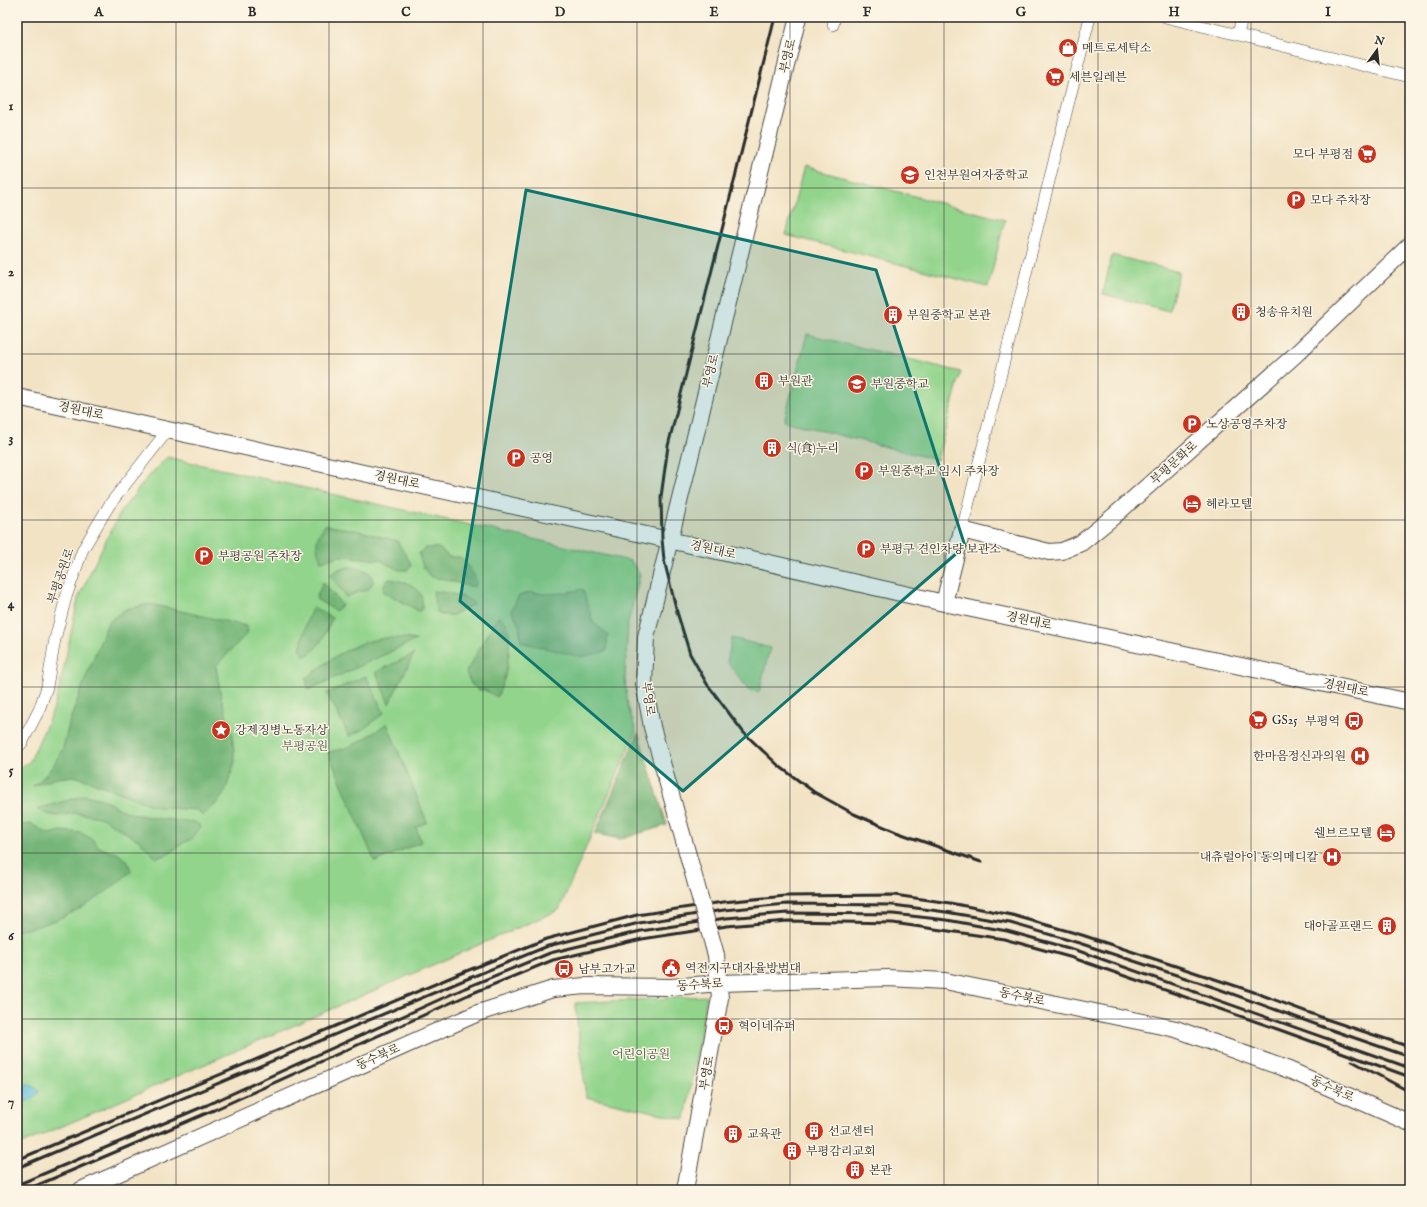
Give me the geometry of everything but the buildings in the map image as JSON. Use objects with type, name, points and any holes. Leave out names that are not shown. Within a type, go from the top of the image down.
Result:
[{"type":"street","name":"부영로","points":[[685,1190],[720,998],[720,983],[716,955],[652,727],[644,684],[646,637],[798,17]]},
{"type":"street","points":[[944,603],[1090,17]]},
{"type":"street","points":[[1165,17],[1410,77]]},
{"type":"street","points":[[1238,35],[1242,17]]},
{"type":"street","name":"부평문화로","points":[[962,530],[1049,552],[1062,551],[1081,543],[1114,516],[1294,356],[1410,245]]},
{"type":"street","name":"경원대로","points":[[17,397],[669,540],[944,603],[1410,702]]},
{"type":"street","name":"부평공원로","points":[[17,748],[22,743],[39,710],[47,687],[66,597],[83,549],[110,504],[168,430]]},
{"type":"street","name":"동수북로","points":[[80,1190],[478,1013],[530,995],[553,989],[585,986],[672,987],[720,983],[888,978],[945,981],[1176,1029],[1289,1070],[1410,1123]]},
{"type":"highlighted area","points":[[526,190],[876,270],[965,546],[683,791],[460,601]]},
{"type":"green space","points":[[804,167],[1005,220],[988,287],[786,235]]},
{"type":"green space","points":[[1112,255],[1179,272],[1169,311],[1103,294]]},
{"type":"green space","points":[[807,334],[961,372],[937,460],[784,421]]},
{"type":"green space","name":"부평공원","points":[[167,457],[631,561],[640,575],[628,623],[625,679],[628,706],[636,731],[559,910],[17,1146],[17,770],[30,761],[53,710],[59,690],[78,599],[98,556],[121,511],[147,478]]},
{"type":"green space","points":[[325,525],[360,531],[397,541],[411,566],[408,570],[399,570],[380,560],[340,556],[321,561],[317,542],[319,534]]},
{"type":"green space","points":[[424,548],[439,548],[449,557],[459,557],[463,559],[475,577],[477,582],[475,586],[467,586],[429,575],[425,570],[419,554]]},
{"type":"green space","points":[[349,567],[368,572],[371,575],[373,583],[367,591],[360,591],[346,597],[330,575],[339,569]]},
{"type":"green space","points":[[390,579],[409,584],[414,587],[421,595],[422,609],[419,611],[384,592],[384,584]]},
{"type":"green space","points":[[323,582],[342,605],[336,611],[316,599]]},
{"type":"green space","points":[[583,589],[593,622],[608,635],[606,651],[581,657],[521,642],[519,624],[511,610],[519,596],[531,592],[544,594],[565,593]]},
{"type":"green space","points":[[433,591],[461,596],[474,604],[453,615],[440,615],[436,611]]},
{"type":"green space","points":[[150,604],[246,626],[248,632],[216,666],[221,697],[232,733],[235,762],[225,792],[217,803],[202,816],[198,810],[157,807],[74,776],[57,778],[33,786],[47,774],[63,748],[70,720],[108,622],[126,609]]},
{"type":"green space","points":[[313,607],[332,618],[319,645],[305,656],[300,650]]},
{"type":"green space","points":[[498,617],[504,620],[507,625],[510,639],[506,670],[497,697],[485,690],[479,690],[471,684],[466,672]]},
{"type":"green space","points":[[385,638],[404,638],[416,640],[308,690],[306,678],[342,652],[373,640]]},
{"type":"green space","points":[[732,638],[770,648],[759,692],[749,690],[727,662]]},
{"type":"green space","points":[[414,654],[389,704],[376,672]]},
{"type":"green space","points":[[366,676],[384,713],[362,730],[349,736],[327,693]]},
{"type":"green space","points":[[387,723],[427,822],[416,827],[421,842],[375,862],[328,752],[352,745],[366,738]]},
{"type":"green space","points":[[638,733],[667,825],[621,839],[595,834]]},
{"type":"green space","points":[[86,795],[105,800],[120,809],[133,814],[160,819],[195,822],[201,827],[191,839],[183,843],[169,854],[156,858],[141,842],[102,818],[75,813],[57,816],[47,814],[37,809]]},
{"type":"green space","points":[[32,824],[49,834],[61,831],[81,833],[93,840],[99,847],[117,853],[128,862],[131,871],[101,896],[68,915],[41,925],[17,930],[17,825]]},
{"type":"green space","name":"어린이공원","points":[[707,996],[685,1119],[586,1097],[575,1003]]},
{"type":"water","points":[[28,1083],[39,1091],[33,1098],[17,1105],[17,1085],[27,1086]]},
{"type":"railway","points":[[775,17],[668,446],[661,497],[664,560],[677,612],[690,654],[707,684],[744,733],[779,766],[814,792],[854,814],[896,832],[981,862]]},
{"type":"railway","points":[[17,1160],[459,974],[546,939],[637,915],[723,902],[786,896],[894,895],[950,903],[1012,915],[1082,935],[1251,991],[1326,1019],[1410,1047]]},
{"type":"railway","points":[[17,1168],[548,946],[639,923],[724,910],[787,904],[893,905],[1010,923],[1079,943],[1216,988],[1410,1057]]},
{"type":"railway","points":[[17,1185],[207,1105],[465,988],[550,953],[641,931],[726,918],[787,913],[893,914],[947,920],[1007,931],[1076,950],[1410,1068]]},
{"type":"railway","points":[[26,1190],[214,1110],[468,995],[553,960],[642,939],[727,926],[788,921],[893,923],[1004,939],[1073,958],[1410,1077]]},
{"type":"railway","points":[[1352,1061],[1410,1092]]},
{"type":"place","name":"메트로세탁소","points":[[1068,48]]},
{"type":"place","name":"세븐일레븐","points":[[1055,77]]},
{"type":"place","name":"모다 부평점","points":[[1367,154]]},
{"type":"place","name":"인천부원여자중학교","points":[[910,175]]},
{"type":"place","name":"모다 주차장","points":[[1296,200]]},
{"type":"place","name":"청송유치원","points":[[1241,312]]},
{"type":"place","name":"부원중학교 본관","points":[[893,315]]},
{"type":"place","name":"부원관","points":[[764,381]]},
{"type":"place","name":"부원중학교","points":[[857,384]]},
{"type":"place","name":"노상공영주차장","points":[[1192,424]]},
{"type":"place","name":"식(食)누리","points":[[772,448]]},
{"type":"place","name":"공영","points":[[516,458]]},
{"type":"place","name":"부원중학교 임시 주차장","points":[[864,471]]},
{"type":"place","name":"헤라모텔","points":[[1192,504]]},
{"type":"place","name":"부평구 견인차량 보관소","points":[[866,549]]},
{"type":"place","name":"부평공원 주차장","points":[[204,556]]},
{"type":"place","name":"GS25","points":[[1258,720]]},
{"type":"place","name":"부평역","points":[[1354,721]]},
{"type":"place","name":"강제징병노동자상","points":[[221,730]]},
{"type":"place","name":"한마음정신과의원","points":[[1360,756]]},
{"type":"place","name":"쉘브르모텔","points":[[1386,833]]},
{"type":"place","name":"내츄럴아이 동의메디칼","points":[[1332,857]]},
{"type":"place","name":"대아골프랜드","points":[[1387,926]]},
{"type":"place","name":"역전지구대자율방범대","points":[[671,968]]},
{"type":"place","name":"남부고가교","points":[[564,969]]},
{"type":"place","name":"혁이네슈퍼","points":[[724,1026]]},
{"type":"place","name":"선교센터","points":[[814,1131]]},
{"type":"place","name":"교육관","points":[[733,1134]]},
{"type":"place","name":"부평감리교회","points":[[792,1151]]},
{"type":"place","name":"본관","points":[[855,1170]]}]
